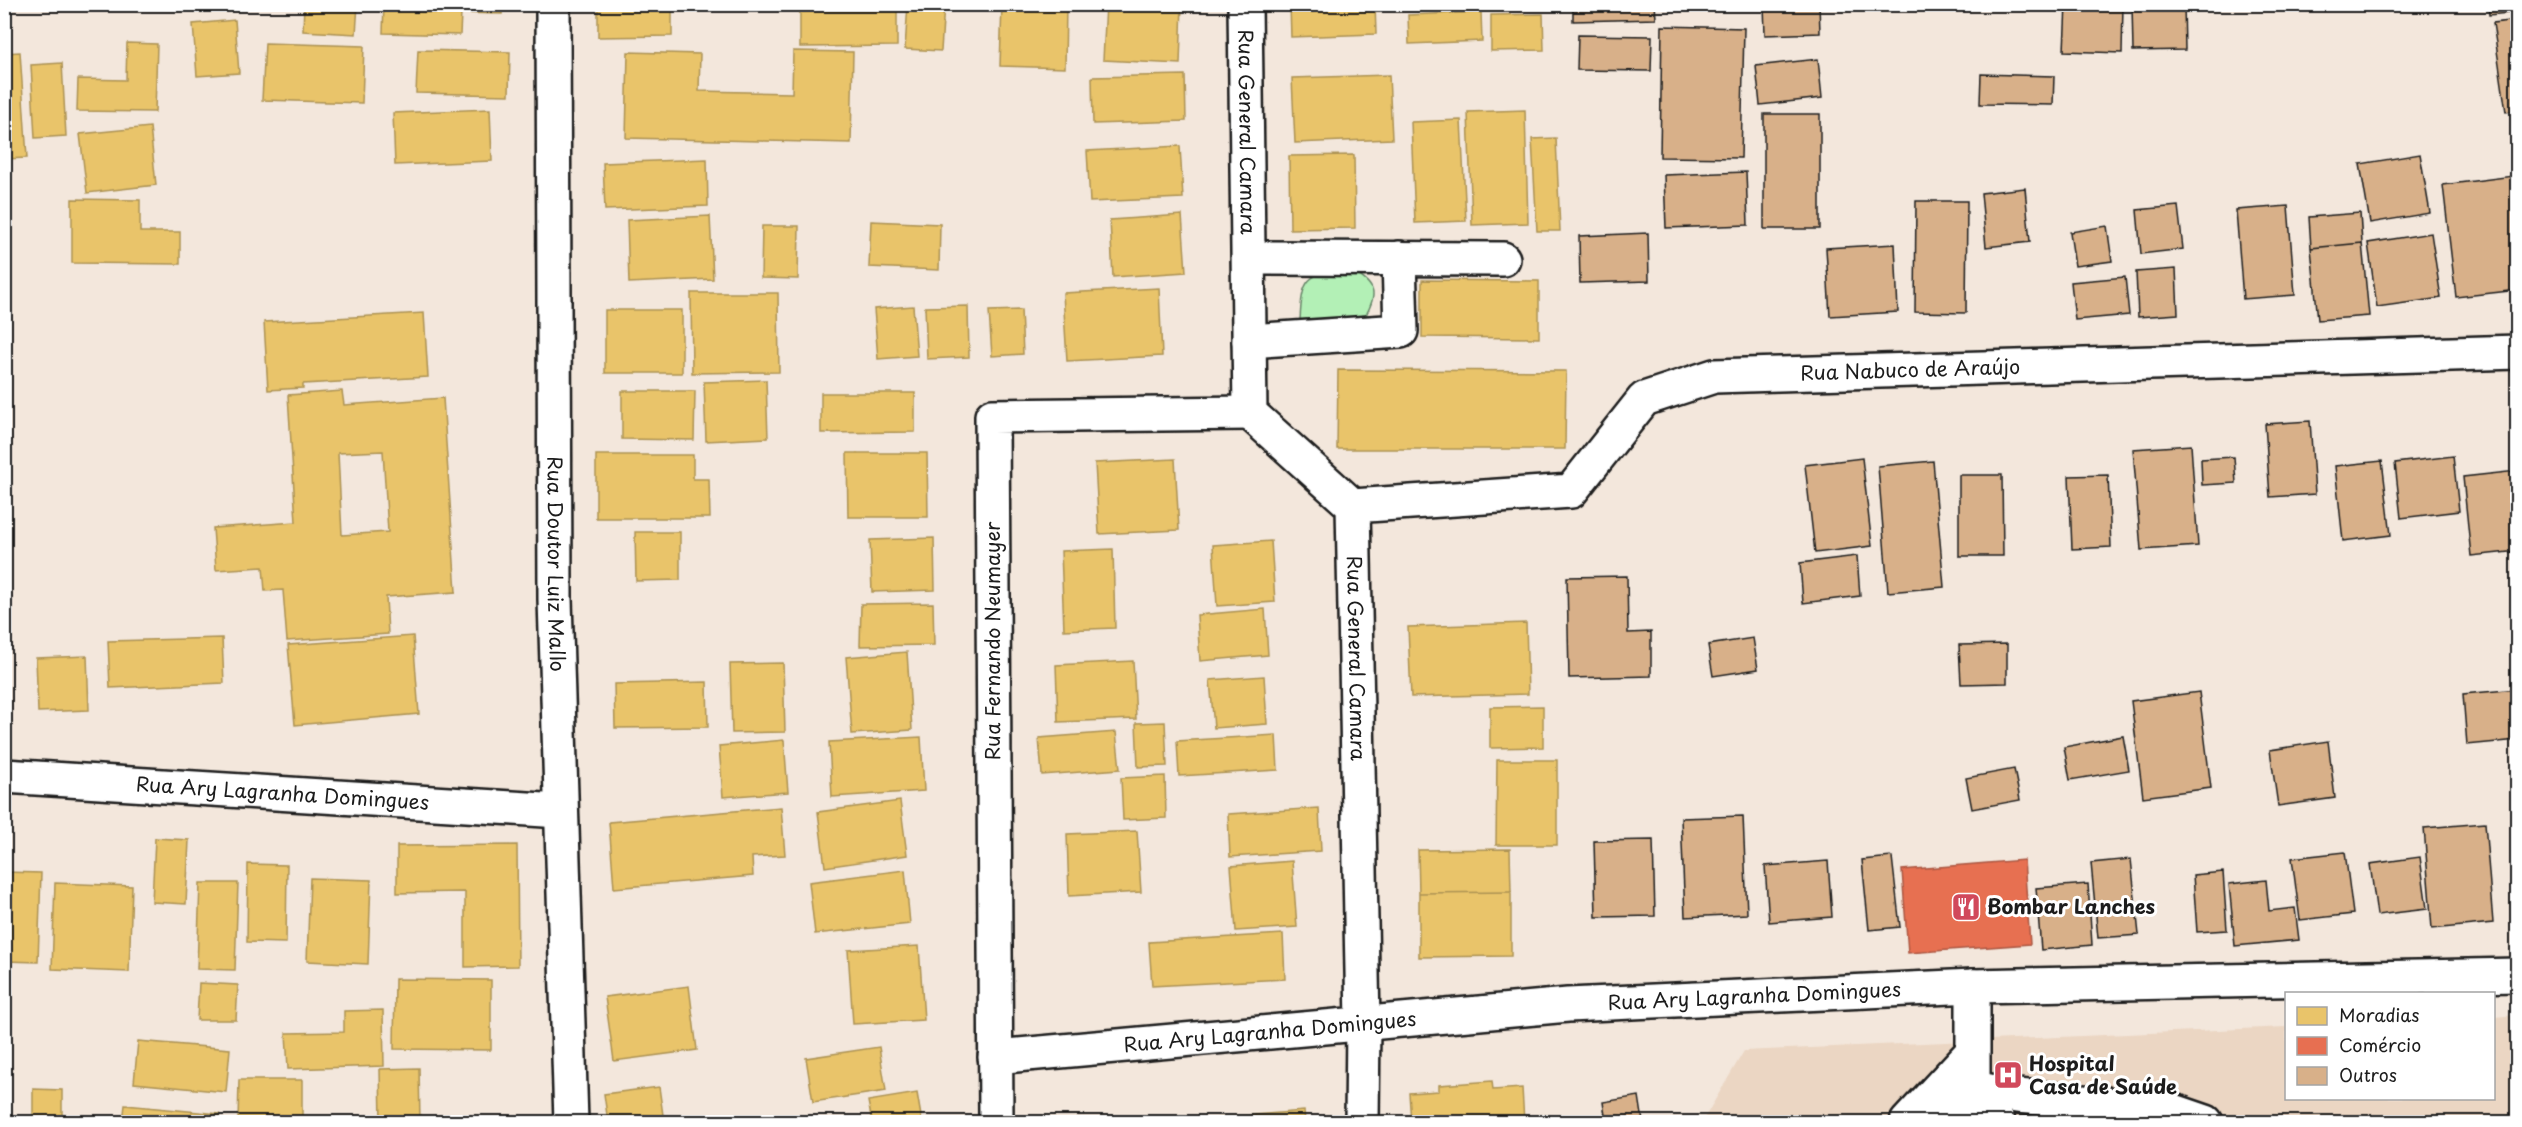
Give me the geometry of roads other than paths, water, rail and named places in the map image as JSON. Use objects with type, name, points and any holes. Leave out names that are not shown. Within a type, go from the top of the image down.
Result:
[{"type":"street","name":"Rua Doutor Luiz Mallo","points":[[553,4],[555,588],[571,1122]]},
{"type":"street","name":"Rua General Camara","points":[[1245,4],[1250,413]]},
{"type":"street","name":"Rua General Camara","points":[[1249,258],[1503,259]]},
{"type":"street","points":[[1249,340],[1401,331],[1399,258]]},
{"type":"street","name":"Rua Nabuco de Araújo","points":[[1353,506],[1571,491],[1644,399],[1714,376],[2517,352]]},
{"type":"street","points":[[1250,413],[1353,506]]},
{"type":"street","name":"Rua Fernando Neumayer","points":[[996,1122],[992,416],[1250,413]]},
{"type":"street","name":"Rua General Camara","points":[[1353,506],[1363,1023],[1362,1122]]},
{"type":"street","name":"Rua Ary Lagranha Domingues","points":[[4,776],[560,811]]},
{"type":"street","name":"Rua Ary Lagranha Domingues","points":[[995,1057],[1568,1005],[1973,986],[2517,975]]},
{"type":"street","points":[[1973,986],[1973,1088],[1998,1122]]},
{"type":"street","points":[[1907,1122],[1972,1052]]},
{"type":"street","points":[[1950,1122],[1973,1088]]},
{"type":"street","points":[[1973,1088],[2017,1096],[2171,1110],[2206,1122]]},
{"type":"place","name":"Bombar Lanches","points":[[1966,907]]},
{"type":"place","name":"Hospital Casa de Saúde","points":[[2008,1075]]}]
